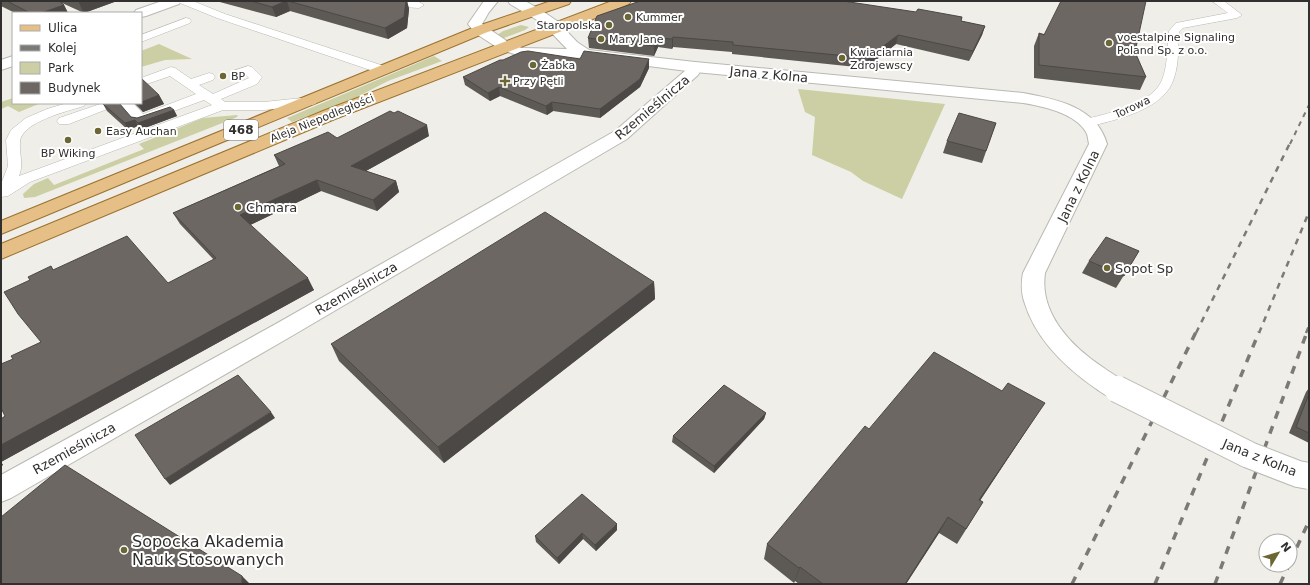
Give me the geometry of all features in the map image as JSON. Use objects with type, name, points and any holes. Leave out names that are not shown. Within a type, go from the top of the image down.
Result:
[{"type":"main road","name":"Aleja Niepodległości","points":[[1,228],[480,30],[564,1]]},
{"type":"main road","name":"Aleja Niepodległości","points":[[1,252],[329,115],[624,1]]},
{"type":"street","points":[[142,13],[174,1]]},
{"type":"street","points":[[480,30],[475,24],[483,10],[491,1]]},
{"type":"street","name":"Jana z Kolna","points":[[515,1],[534,11],[556,28],[572,47],[586,54]]},
{"type":"street","name":"Jana z Kolna","points":[[480,30],[506,47],[521,52],[586,54],[695,67],[1023,98],[1059,106],[1076,115],[1087,123],[1096,133],[1098,144],[1034,273],[1033,292],[1039,312],[1054,337],[1090,372],[1117,389],[1249,455],[1298,474],[1309,476]]},
{"type":"street","points":[[1,65],[12,60]]},
{"type":"street","name":"Rzemieślnicza","points":[[1,489],[282,330],[621,135],[693,72],[695,67]]},
{"type":"lane","points":[[184,1],[221,16],[383,70]]},
{"type":"lane","name":"Torowa","points":[[1087,123],[1106,119],[1149,102],[1160,92],[1167,81],[1174,31],[1180,26],[1237,15],[1217,1]]},
{"type":"lane","points":[[378,2],[419,5]]},
{"type":"lane","points":[[142,39],[186,21]]},
{"type":"lane","points":[[142,82],[171,71],[201,92],[264,106],[311,101]]},
{"type":"lane","points":[[142,94],[201,92],[253,81],[256,77],[238,71]]},
{"type":"lane","points":[[3,195],[25,179],[153,132],[201,92],[212,80]]},
{"type":"lane","points":[[141,119],[201,92]]},
{"type":"lane","points":[[3,195],[14,173],[15,163],[12,150],[13,138],[18,129],[34,119],[77,104]]},
{"type":"lane","points":[[13,138],[112,104]]},
{"type":"lane","points":[[127,104],[153,132]]},
{"type":"green space","points":[[521,25],[529,27],[501,39],[496,36],[503,31]]},
{"type":"green space","points":[[159,44],[192,59],[165,60],[142,67],[142,51]]},
{"type":"green space","points":[[434,56],[442,61],[388,81],[355,98],[292,122],[287,118]]},
{"type":"green space","points":[[798,89],[945,104],[902,199],[863,181],[851,172],[812,155],[815,117],[805,112]]},
{"type":"green space","points":[[12,98],[12,104],[39,104],[19,112],[8,106],[1,109],[1,102]]},
{"type":"green space","points":[[238,116],[235,118],[35,197],[24,198],[23,194],[34,184],[48,178],[54,185],[144,149],[139,144],[203,118]]},
{"type":"building","points":[[7,1],[59,1],[64,5],[44,12],[28,12]]},
{"type":"building","points":[[251,1],[286,1],[272,7]]},
{"type":"building","points":[[288,1],[406,1],[404,17],[385,28]]},
{"type":"building","points":[[640,1],[843,1],[916,12],[918,9],[962,17],[961,21],[985,26],[973,51],[898,35],[868,58],[733,45],[733,42],[673,37],[672,39],[658,38],[654,46],[588,38],[597,16]]},
{"type":"building","points":[[1061,1],[1146,1],[1135,52],[1146,77],[1039,65],[1039,33],[1044,35]]},
{"type":"building","points":[[528,51],[580,59],[584,51],[649,59],[640,79],[600,109],[552,102],[546,106],[499,87],[488,93],[463,77],[500,60]]},
{"type":"building","points":[[142,79],[159,95],[142,102]]},
{"type":"building","points":[[103,104],[120,104],[131,117],[137,118],[170,107],[174,110],[138,123],[135,120],[125,123]]},
{"type":"building","points":[[390,111],[394,113],[398,111],[427,125],[351,166],[396,181],[373,200],[317,180],[240,215],[308,278],[1,445],[1,419],[5,416],[1,408],[1,364],[13,359],[11,356],[41,342],[18,314],[4,292],[30,280],[28,277],[51,266],[53,270],[127,236],[168,283],[216,258],[173,213],[285,164],[274,155],[328,132],[337,138]]},
{"type":"building","points":[[959,113],[996,123],[986,151],[947,141]]},
{"type":"building","points":[[545,212],[654,282],[438,447],[331,344]]},
{"type":"building","points":[[1106,237],[1139,251],[1124,276],[1089,261]]},
{"type":"building","points":[[934,352],[1002,391],[1008,383],[1045,403],[979,500],[983,502],[966,529],[948,517],[905,584],[823,584],[767,544],[865,426],[869,429]]},
{"type":"building","points":[[238,375],[271,412],[165,479],[135,435]]},
{"type":"building","points":[[724,385],[766,413],[714,466],[673,436]]},
{"type":"building","points":[[1309,394],[1309,433],[1296,427]]},
{"type":"building","name":"Sopocka Akademia Nauk Stosowanych","points":[[65,465],[242,576],[242,584],[1,584],[1,517]]},
{"type":"building","points":[[582,494],[617,524],[595,545],[582,533],[557,558],[535,536]]},
{"type":"railway","points":[[1290,144],[1309,105]]},
{"type":"railway","points":[[1196,333],[1290,143]]},
{"type":"railway","points":[[1259,333],[1309,212]]},
{"type":"railway","points":[[1306,333],[1309,326]]},
{"type":"railway","points":[[1072,584],[1196,332]]},
{"type":"railway","points":[[1155,584],[1259,332]]},
{"type":"railway","points":[[1215,584],[1307,332]]},
{"type":"railway","points":[[1298,545],[1309,521]]},
{"type":"railway","points":[[1280,584],[1285,573]]},
{"type":"place","name":"Kummer","points":[[628,17]]},
{"type":"place","name":"Staropolska","points":[[609,25]]},
{"type":"place","name":"Mary Jane","points":[[601,39]]},
{"type":"place","name":"voestalpine Signaling Poland Sp. z o.o.","points":[[1109,43]]},
{"type":"place","name":"Kwiaciarnia Zdrojewscy","points":[[842,58]]},
{"type":"place","name":"Żabka","points":[[533,65]]},
{"type":"place","name":"BP","points":[[223,76]]},
{"type":"place","name":"Przy Pętli","points":[[505,81]]},
{"type":"place","name":"Easy Auchan","points":[[98,131]]},
{"type":"place","name":"BP Wiking","points":[[68,140]]},
{"type":"place","name":"Chmara","points":[[238,207]]},
{"type":"place","name":"Sopot Sp","points":[[1107,268]]},
{"type":"place","name":"Sopocka Akademia Nauk Stosowanych","points":[[124,550]]}]
